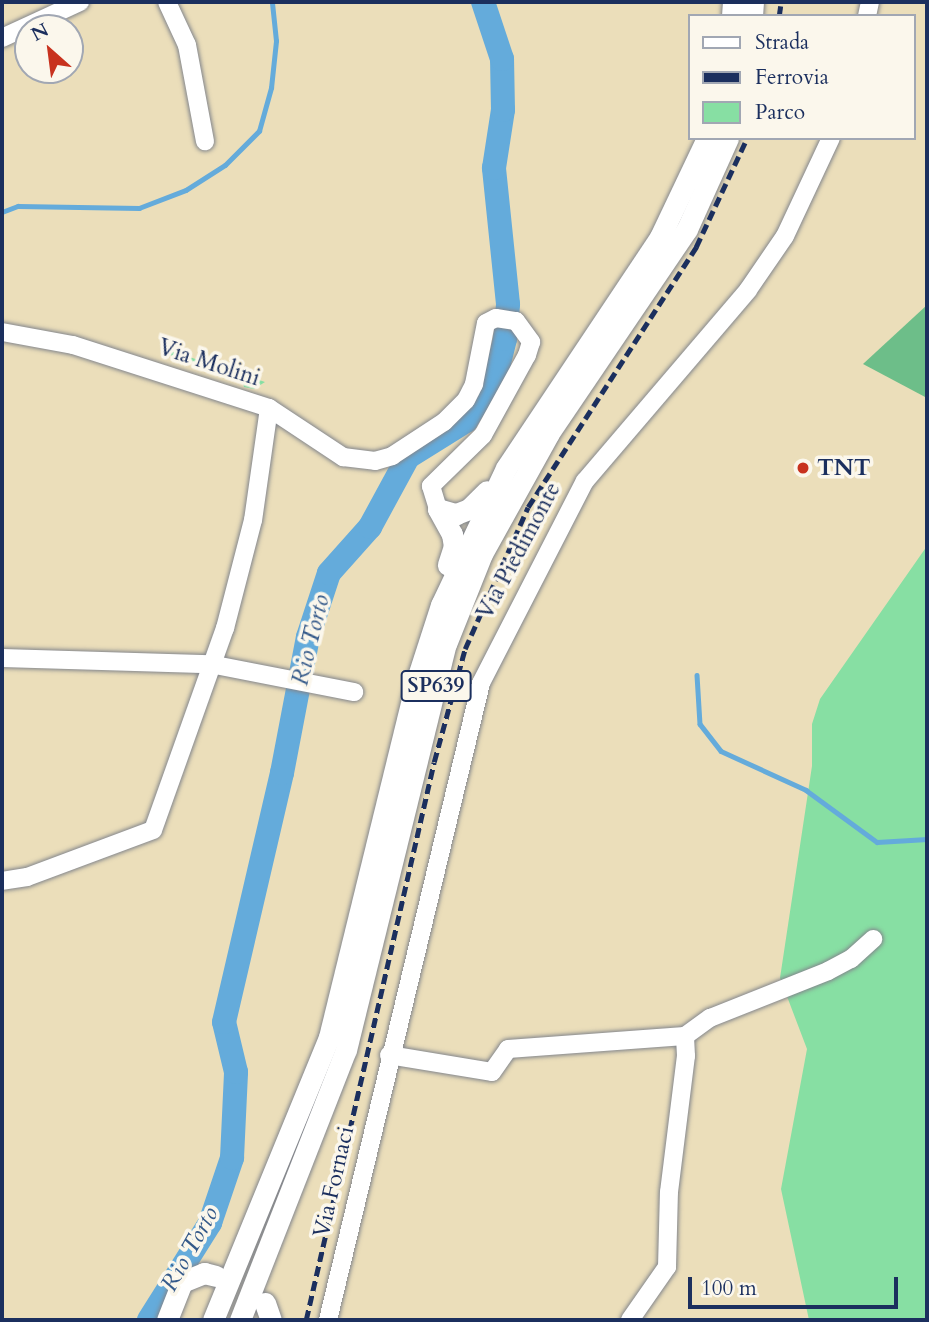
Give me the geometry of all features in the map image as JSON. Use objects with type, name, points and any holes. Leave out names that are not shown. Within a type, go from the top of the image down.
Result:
[{"type":"main road","name":"SP639","points":[[214,1320],[329,1037],[418,676],[441,605],[506,468],[660,236],[706,140]]},
{"type":"main road","name":"SP639","points":[[240,1320],[346,1050],[446,645],[482,554],[549,433],[687,229],[727,140]]},
{"type":"main road","points":[[438,509],[456,514],[469,509],[506,468]]},
{"type":"main road","points":[[438,509],[454,546],[441,605]]},
{"type":"main road","points":[[167,1320],[182,1282],[204,1273],[216,1276]]},
{"type":"street","points":[[2,38],[79,2]]},
{"type":"street","points":[[167,2],[187,45],[205,141]]},
{"type":"street","name":"Via Piedimonte","points":[[389,1055],[481,683],[502,635],[585,481],[748,290],[785,236],[830,140]]},
{"type":"street","points":[[268,408],[343,457],[375,461],[392,456],[444,422],[466,400],[474,384],[486,323],[496,318],[516,320],[531,342],[527,355],[483,435],[456,457],[430,486],[438,509]]},
{"type":"street","name":"Via Molini","points":[[2,332],[73,345],[268,408],[253,520],[225,628],[153,830],[2,881]]},
{"type":"street","points":[[2,658],[210,664],[354,692]]},
{"type":"street","points":[[389,1055],[492,1072],[508,1049],[685,1036],[710,1018],[852,959],[873,939]]},
{"type":"street","points":[[630,1320],[667,1267],[669,1192],[686,1056],[685,1036]]},
{"type":"street","name":"Via Fornaci","points":[[328,1320],[389,1055]]},
{"type":"green space","points":[[927,305],[927,398],[863,364]]},
{"type":"green space","points":[[167,350],[265,382],[254,389],[244,387],[241,376],[166,354]]},
{"type":"green space","points":[[927,546],[927,1320],[809,1320],[781,1189],[807,1049],[780,978],[812,766],[812,724],[820,699]]},
{"type":"waterway","points":[[2,212],[18,206],[139,208],[186,190],[225,165],[259,131],[271,88],[276,41],[272,2]]},
{"type":"waterway","name":"Rio Torto","points":[[149,1320],[210,1223],[232,1158],[236,1072],[224,1022],[282,773],[308,637],[329,573],[370,527],[408,457],[466,421],[497,371],[505,339],[508,304],[494,168],[503,110],[502,59],[483,2]]},
{"type":"waterway","points":[[697,675],[700,724],[721,751],[806,790],[877,842],[927,839]]},
{"type":"railway","points":[[779,14],[781,2]]},
{"type":"railway","points":[[306,1320],[434,762],[465,649],[528,507],[696,247],[746,140]]},
{"type":"place","name":"TNT","points":[[803,468]]}]
